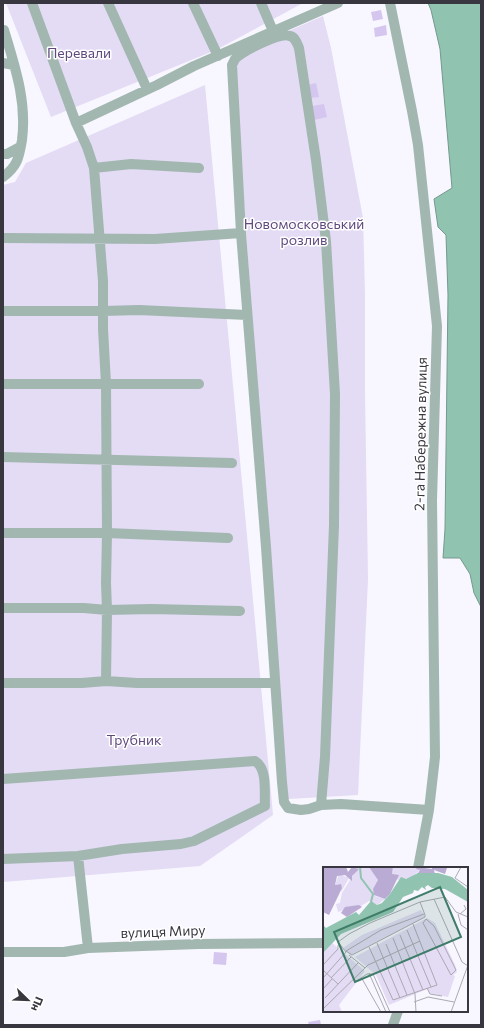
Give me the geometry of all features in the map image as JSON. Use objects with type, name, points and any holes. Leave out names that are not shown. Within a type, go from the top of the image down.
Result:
[{"type":"street","points":[[32,3],[76,123],[88,148],[94,168],[103,281],[106,384],[106,681]]},
{"type":"street","points":[[108,3],[147,89]]},
{"type":"street","points":[[193,3],[218,56]]},
{"type":"street","points":[[261,3],[273,30]]},
{"type":"street","points":[[76,123],[194,66],[273,30],[338,3]]},
{"type":"street","name":"2-га Набережна вулиця","points":[[390,3],[418,145],[437,326],[432,500],[435,757],[429,810],[418,867]]},
{"type":"street","points":[[3,176],[12,170],[17,162],[24,127],[20,87],[4,30]]},
{"type":"street","points":[[321,805],[325,758],[334,525],[335,394],[326,241],[316,160],[299,48],[297,41],[292,36],[286,35],[276,37],[244,52],[235,59],[232,65],[240,233],[282,782],[286,806],[288,808],[301,810],[321,805],[341,804],[429,810]]},
{"type":"street","points":[[3,64],[14,64]]},
{"type":"street","points":[[3,154],[7,154],[20,147]]},
{"type":"street","points":[[94,168],[131,164],[199,168]]},
{"type":"street","points":[[3,238],[155,239],[240,233]]},
{"type":"street","points":[[3,311],[139,310],[247,315]]},
{"type":"street","points":[[3,384],[199,384]]},
{"type":"street","points":[[3,458],[107,459],[232,463]]},
{"type":"street","points":[[3,534],[107,533],[228,538]]},
{"type":"street","points":[[3,608],[240,611]]},
{"type":"street","points":[[3,683],[82,683],[106,681],[137,683],[275,683]]},
{"type":"street","points":[[3,779],[248,761],[255,762],[261,767],[263,773],[265,806],[194,841],[181,844],[122,849],[78,856],[3,859]]},
{"type":"street","points":[[78,856],[88,948]]},
{"type":"street","name":"вулиця Миру","points":[[3,952],[64,952],[88,948],[205,944],[323,943]]},
{"type":"street","points":[[393,1025],[398,1012]]},
{"type":"green space","name":"Перевали","points":[[6,3],[303,3],[216,50],[51,117]]},
{"type":"green space","name":"Новомосковський розлив","points":[[323,16],[331,48],[363,218],[368,579],[358,795],[288,799],[233,55]]},
{"type":"green space","name":"Трубник","points":[[205,85],[273,815],[200,866],[3,882],[3,185],[15,182],[26,163]]},
{"type":"shaded area","points":[[428,3],[481,3],[481,607],[474,593],[470,574],[460,558],[443,558],[445,529],[448,295],[446,235],[438,227],[434,199],[452,188],[440,49]]},
{"type":"building","points":[[381,10],[383,19],[373,21],[371,12]]},
{"type":"building","points":[[386,25],[387,35],[375,37],[374,28]]},
{"type":"building","points":[[316,83],[319,97],[310,98],[308,85]]},
{"type":"building","points":[[324,104],[327,117],[314,120],[312,106]]},
{"type":"building","points":[[214,952],[227,953],[226,965],[213,964]]},
{"type":"building","points":[[320,1020],[321,1025],[309,1025],[308,1022]]}]
